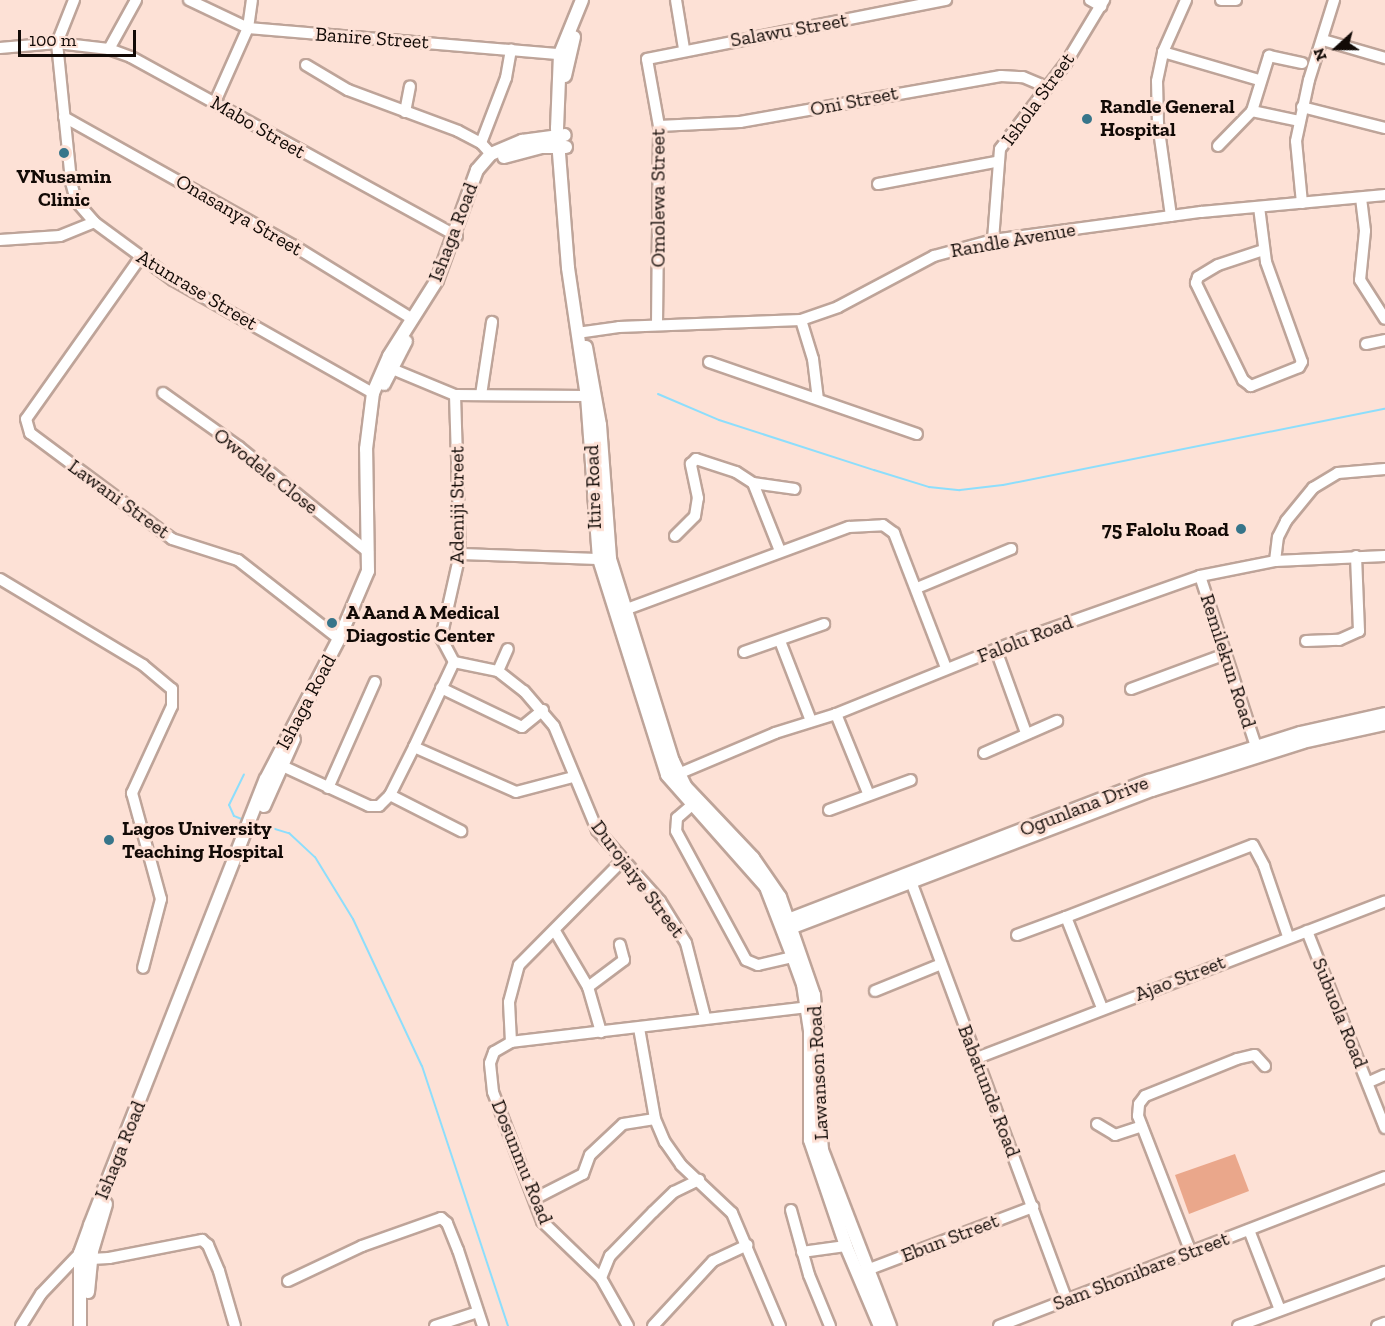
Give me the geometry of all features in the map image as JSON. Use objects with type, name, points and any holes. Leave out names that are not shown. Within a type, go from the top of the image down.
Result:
[{"type":"main road","name":"Itire Road","points":[[582,0],[560,54],[562,141],[587,396],[599,559],[674,776],[692,805],[758,878],[785,926]]},
{"type":"main road","name":"Itire Road","points":[[562,141],[566,69],[576,30],[589,0]]},
{"type":"main road","points":[[491,154],[522,141],[562,141]]},
{"type":"main road","name":"Ishaga Road","points":[[80,1326],[85,1256],[263,798],[339,639],[368,571],[366,449],[373,393],[442,280],[455,234],[483,175],[496,161],[562,141]]},
{"type":"main road","name":"Ishaga Road","points":[[278,764],[365,596],[372,572],[373,436],[377,403],[388,369],[411,318],[437,280],[477,170],[491,154]]},
{"type":"main road","name":"Itire Road","points":[[580,332],[600,425],[610,559],[627,609],[674,776],[760,866],[785,926]]},
{"type":"main road","name":"Ogunlana Drive","points":[[785,926],[910,879],[1149,781],[1385,714]]},
{"type":"main road","name":"Ogunlana Drive","points":[[1257,751],[1385,724]]},
{"type":"main road","name":"Lawanson Road","points":[[785,926],[807,1007],[810,1140],[890,1326]]},
{"type":"main road","name":"Lawanson Road","points":[[785,926],[814,995],[818,1133],[832,1192],[846,1246],[880,1326]]},
{"type":"main road","name":"Ishaga Road","points":[[85,1256],[86,1326]]},
{"type":"street","points":[[57,43],[74,0]]},
{"type":"street","points":[[109,48],[136,0]]},
{"type":"street","name":"Banire Street","points":[[189,0],[248,28],[560,54]]},
{"type":"street","points":[[215,102],[248,28],[252,0]]},
{"type":"street","points":[[676,0],[684,49]]},
{"type":"street","name":"Salawu Street","points":[[647,73],[649,58],[684,49],[904,4],[946,0]]},
{"type":"street","points":[[1090,0],[1102,3]]},
{"type":"street","points":[[1171,216],[1156,100],[1163,52],[1186,0]]},
{"type":"street","points":[[1221,0],[1236,0]]},
{"type":"street","points":[[1302,203],[1296,141],[1302,107],[1334,0]]},
{"type":"street","name":"Ishola Street","points":[[993,240],[996,162],[1008,135],[1047,87],[1102,3]]},
{"type":"street","points":[[1323,40],[1385,58]]},
{"type":"street","name":"Mabo Street","points":[[0,48],[57,43],[109,48],[215,102],[455,234]]},
{"type":"street","name":"Atunrase Street","points":[[57,43],[72,191],[94,222],[140,258],[373,393]]},
{"type":"street","points":[[482,143],[502,88],[512,49]]},
{"type":"street","points":[[1163,52],[1259,80]]},
{"type":"street","points":[[1218,146],[1252,111],[1259,80],[1271,55],[1302,63]]},
{"type":"street","points":[[306,65],[348,90],[482,143],[491,154]]},
{"type":"street","name":"Omolewa Street","points":[[647,73],[659,126],[657,325]]},
{"type":"street","name":"Oni Street","points":[[659,126],[740,122],[1000,76],[1023,77],[1047,87]]},
{"type":"street","points":[[405,112],[410,86]]},
{"type":"street","points":[[1302,107],[1385,128]]},
{"type":"street","points":[[1252,111],[1300,122]]},
{"type":"street","name":"Onasanya Street","points":[[64,117],[294,246],[411,318]]},
{"type":"street","points":[[878,184],[996,162]]},
{"type":"street","name":"Randle Avenue","points":[[580,332],[657,325],[801,320],[838,307],[934,256],[993,240],[1171,216],[1385,195]]},
{"type":"street","points":[[1361,198],[1365,231],[1360,280],[1385,319]]},
{"type":"street","points":[[1259,207],[1263,250],[1275,295],[1302,362],[1299,367],[1251,386],[1243,380],[1196,283],[1198,277],[1218,265],[1263,250]]},
{"type":"street","points":[[0,240],[60,236],[94,222]]},
{"type":"street","name":"Lawani Street","points":[[140,258],[55,374],[26,419],[30,433],[172,539],[238,560],[339,639]]},
{"type":"street","points":[[801,320],[813,359],[818,398]]},
{"type":"street","points":[[481,395],[492,322]]},
{"type":"street","points":[[1366,344],[1385,340]]},
{"type":"street","points":[[709,362],[917,434]]},
{"type":"street","points":[[388,369],[456,395],[587,396]]},
{"type":"street","name":"Owodele Close","points":[[163,393],[246,453],[368,552]]},
{"type":"street","name":"Adeniji Street","points":[[454,662],[443,648],[442,627],[460,554],[456,395]]},
{"type":"street","points":[[675,536],[695,516],[698,503],[693,460],[736,472],[753,483],[795,489]]},
{"type":"street","points":[[1275,561],[1282,529],[1313,488],[1338,473],[1385,469]]},
{"type":"street","points":[[753,483],[780,551]]},
{"type":"street","points":[[627,609],[670,596],[780,551],[849,527],[884,525],[894,532],[946,668]]},
{"type":"street","points":[[917,588],[1011,549]]},
{"type":"street","points":[[460,554],[599,559]]},
{"type":"street","points":[[1306,641],[1339,640],[1359,631],[1356,556]]},
{"type":"street","name":"Falolu Road","points":[[674,776],[811,721],[836,714],[946,668],[1200,576],[1275,561],[1385,556]]},
{"type":"street","name":"Remilekun Road","points":[[1200,576],[1223,655],[1257,751]]},
{"type":"street","points":[[0,579],[143,665],[172,689],[172,706],[132,793],[161,899],[143,968]]},
{"type":"street","points":[[744,652],[824,624]]},
{"type":"street","points":[[780,641],[811,721]]},
{"type":"street","points":[[498,671],[508,649]]},
{"type":"street","points":[[996,651],[1026,733]]},
{"type":"street","points":[[1131,689],[1223,655]]},
{"type":"street","points":[[278,764],[328,789],[369,806],[379,806],[390,795],[454,662]]},
{"type":"street","name":"Durojaiye Street","points":[[454,662],[498,671],[543,710],[562,740],[573,777],[597,830],[660,902],[686,943],[705,1017]]},
{"type":"street","points":[[328,789],[375,682]]},
{"type":"street","points":[[441,688],[522,727],[543,710]]},
{"type":"street","points":[[836,714],[868,793]]},
{"type":"street","points":[[984,753],[1057,721]]},
{"type":"street","points":[[414,747],[516,792],[573,777]]},
{"type":"street","points":[[829,810],[868,793],[911,780]]},
{"type":"street","points":[[390,795],[460,831]]},
{"type":"street","points":[[692,805],[677,818],[676,831],[746,960],[758,965],[793,957]]},
{"type":"street","points":[[1017,935],[1253,844],[1264,866],[1288,936]]},
{"type":"street","points":[[622,861],[555,931],[531,951],[513,982],[509,1002],[511,1042],[537,1041],[705,1017],[807,1007]]},
{"type":"street","name":"Babatunde Road","points":[[910,879],[1067,1299]]},
{"type":"street","name":"Ajao Street","points":[[977,1058],[1288,936],[1385,901]]},
{"type":"street","points":[[1066,917],[1102,1008]]},
{"type":"street","points":[[555,931],[588,987],[601,1032]]},
{"type":"street","name":"Subuola Road","points":[[1307,931],[1369,1082],[1385,1128]]},
{"type":"street","points":[[588,987],[620,967],[624,960],[620,945]]},
{"type":"street","points":[[875,991],[941,964]]},
{"type":"street","points":[[639,1028],[655,1119],[681,1165],[732,1213],[747,1245],[778,1326]]},
{"type":"street","name":"Dosunmu Road","points":[[511,1042],[500,1046],[492,1057],[493,1092],[536,1198],[542,1221],[553,1235],[601,1278],[628,1326]]},
{"type":"street","points":[[1190,1250],[1142,1126],[1138,1111],[1144,1096],[1248,1055],[1255,1055],[1265,1066]]},
{"type":"street","points":[[1369,1082],[1385,1075]]},
{"type":"street","points":[[536,1198],[583,1174],[590,1155],[623,1124],[655,1119]]},
{"type":"street","points":[[1096,1124],[1114,1135],[1142,1126]]},
{"type":"street","name":"Sam Shonibare Street","points":[[999,1326],[1190,1250],[1249,1230],[1385,1177]]},
{"type":"street","points":[[601,1278],[610,1256],[652,1212],[674,1192],[699,1180]]},
{"type":"street","name":"Ebun Street","points":[[867,1270],[1033,1207]]},
{"type":"street","points":[[791,1209],[802,1252],[830,1326]]},
{"type":"street","points":[[288,1281],[362,1246],[441,1218],[447,1223],[483,1326]]},
{"type":"street","name":"Sam Shonibare Street","points":[[1249,1230],[1280,1310]]},
{"type":"street","points":[[21,1326],[41,1294],[85,1256],[144,1254],[202,1240],[208,1245],[219,1271],[234,1326]]},
{"type":"street","points":[[653,1326],[713,1262],[747,1245]]},
{"type":"street","points":[[802,1252],[846,1246]]},
{"type":"street","points":[[1238,1326],[1385,1272]]},
{"type":"street","points":[[435,1326],[478,1312]]},
{"type":"street","points":[[1377,1326],[1385,1323]]},
{"type":"shaded area","points":[[1235,1154],[1249,1191],[1189,1214],[1175,1175]]},
{"type":"waterway","points":[[658,394],[719,420],[874,470],[929,487],[960,490],[1003,485],[1385,409]]},
{"type":"waterway","points":[[244,774],[229,805],[234,816],[244,820]]},
{"type":"waterway","points":[[252,822],[289,833],[315,857],[353,919],[422,1066],[508,1326]]},
{"type":"place","name":"Randle General Hospital","points":[[1087,119]]},
{"type":"place","name":"VNusamin Clinic","points":[[64,153]]},
{"type":"place","name":"75 Falolu Road","points":[[1241,529]]},
{"type":"place","name":"A Aand A Medical Diagostic Center","points":[[332,623]]},
{"type":"place","name":"Lagos University Teaching Hospital","points":[[109,840]]}]
